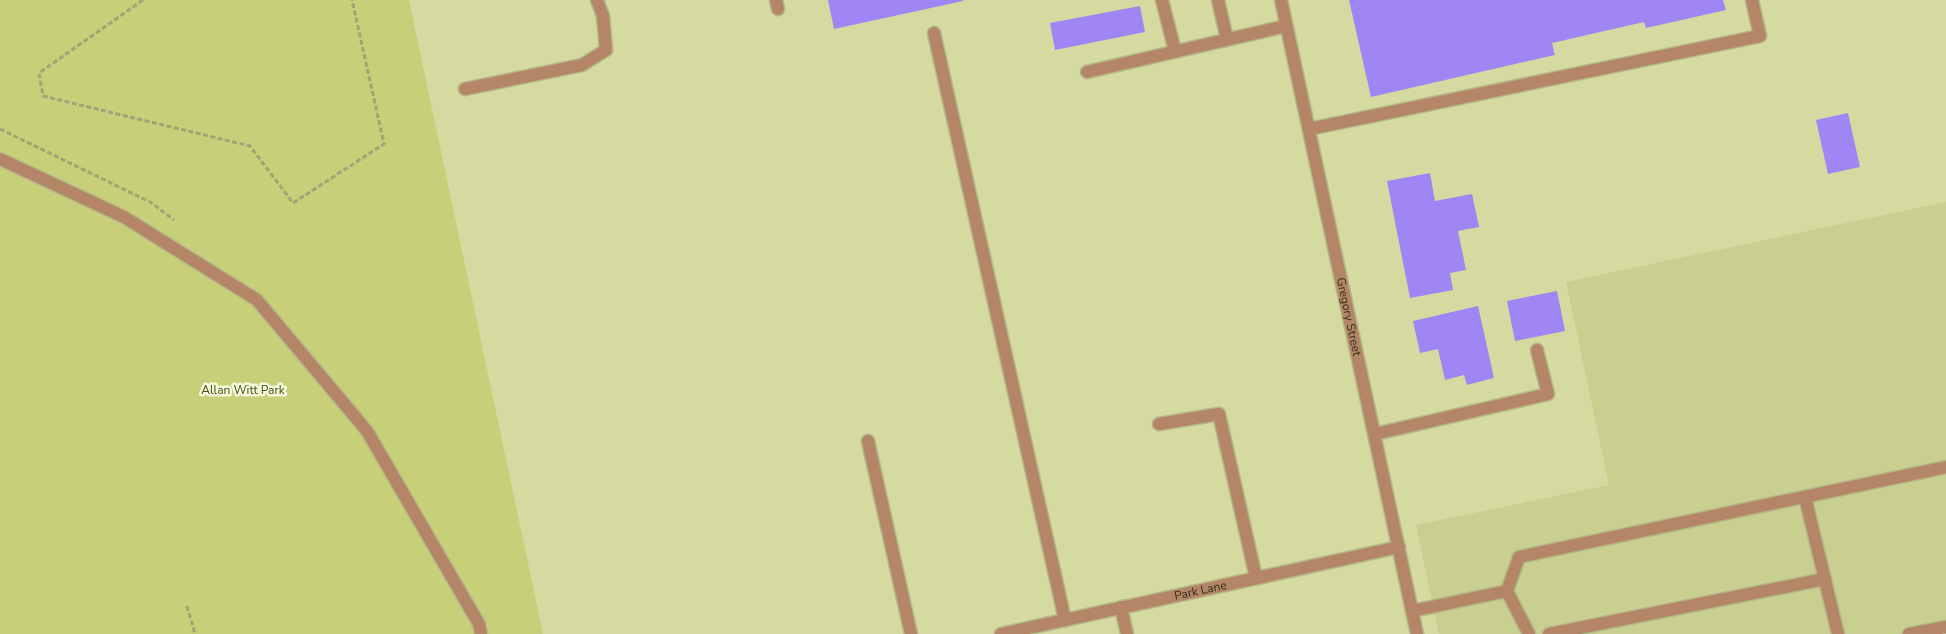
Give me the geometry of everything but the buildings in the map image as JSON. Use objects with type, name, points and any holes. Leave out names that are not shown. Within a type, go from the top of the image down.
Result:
[{"type":"street","points":[[465,89],[582,65],[606,50],[603,16],[598,0]]},
{"type":"street","points":[[1162,0],[1175,52]]},
{"type":"street","points":[[1218,0],[1227,39]]},
{"type":"street","name":"Gregory Street","points":[[1281,0],[1417,634]]},
{"type":"street","points":[[1309,129],[1760,36],[1752,0]]},
{"type":"street","points":[[1087,72],[1286,26]]},
{"type":"street","points":[[934,33],[1065,620]]},
{"type":"street","points":[[0,159],[124,217],[257,300],[367,431],[479,624],[482,634]]},
{"type":"street","points":[[1375,434],[1548,394],[1537,350]]},
{"type":"street","points":[[1159,424],[1219,414],[1256,578]]},
{"type":"street","points":[[868,441],[911,634]]},
{"type":"street","points":[[1529,634],[1507,592],[1519,557],[1946,467]]},
{"type":"street","points":[[1805,497],[1838,634]]},
{"type":"street","name":"Park Lane","points":[[1001,634],[1399,547]]},
{"type":"street","points":[[1549,634],[1825,579]]},
{"type":"street","points":[[1412,611],[1507,592]]},
{"type":"street","points":[[1121,608],[1126,634]]},
{"type":"street","points":[[1909,634],[1946,627]]},
{"type":"path","points":[[143,0],[38,73],[43,96],[250,146],[293,203],[384,144],[352,0]]},
{"type":"path","points":[[187,606],[195,634]]},
{"type":"shaded area","points":[[1946,202],[1946,634],[1439,634],[1416,525],[1609,485],[1566,282]]},
{"type":"green space","name":"Allan Witt Park","points":[[0,0],[409,0],[543,634],[0,634]]}]
